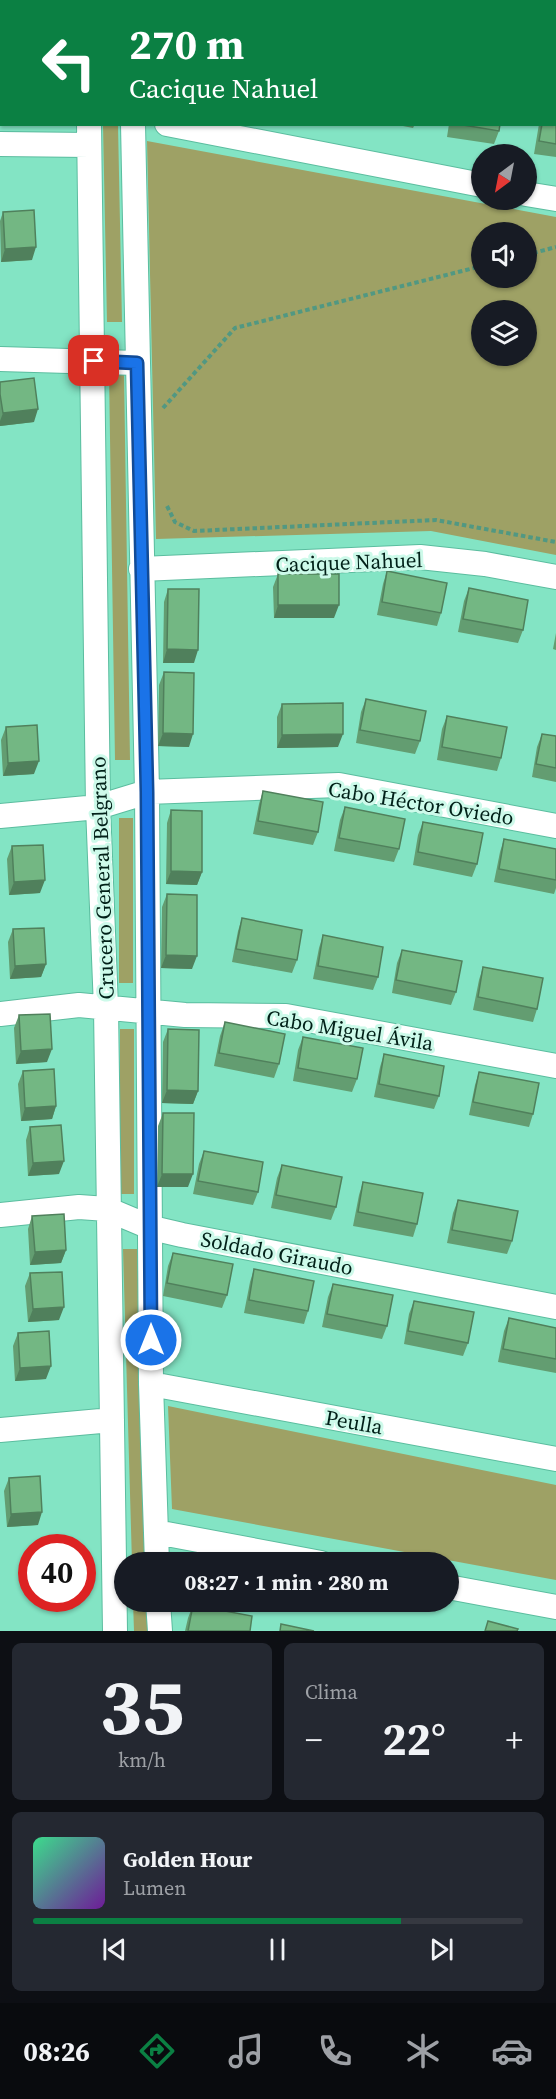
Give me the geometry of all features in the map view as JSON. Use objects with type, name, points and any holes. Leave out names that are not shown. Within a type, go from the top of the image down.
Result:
[{"type":"street","name":"Crucero General Belgrano","points":[[134,126],[147,792],[152,1228],[151,1384],[157,1552]]},
{"type":"street","points":[[177,126],[471,183]]},
{"type":"street","name":"Crucero General Belgrano","points":[[89,135],[94,361],[98,807],[106,1008],[107,1209],[115,1631]]},
{"type":"street","points":[[0,144],[89,135]]},
{"type":"street","points":[[537,196],[556,199]]},
{"type":"street","points":[[0,359],[137,363]]},
{"type":"street","name":"Cacique Nahuel","points":[[141,569],[420,557],[485,564],[556,577]]},
{"type":"street","name":"Cabo Héctor Oviedo","points":[[0,816],[98,807],[147,792],[339,785],[556,826]]},
{"type":"street","name":"Cabo Miguel Ávila","points":[[0,1014],[79,1005],[148,1012],[286,1016],[556,1066]]},
{"type":"street","name":"Soldado Giraudo","points":[[0,1215],[79,1207],[107,1209],[152,1228],[556,1307]]},
{"type":"street","name":"Peulla","points":[[151,1384],[556,1459]]},
{"type":"street","points":[[0,1430],[112,1420]]},
{"type":"street","points":[[156,1532],[262,1552]]},
{"type":"street","points":[[459,1589],[556,1607]]},
{"type":"street","points":[[158,1612],[159,1631]]},
{"type":"path","points":[[537,252],[556,247]]},
{"type":"path","points":[[164,419],[163,408],[235,328],[471,269]]},
{"type":"path","points":[[166,496],[167,507],[175,522],[194,531],[436,520],[556,542]]},
{"type":"green space","points":[[103,126],[118,126],[122,322],[107,322]]},
{"type":"green space","points":[[147,141],[471,201],[471,210],[518,210],[556,217],[556,555],[431,531],[156,539]]},
{"type":"green space","points":[[109,373],[124,373],[130,760],[115,760]]},
{"type":"green space","points":[[119,818],[133,818],[133,983],[119,983]]},
{"type":"green space","points":[[120,1029],[134,1029],[134,1194],[120,1194]]},
{"type":"green space","points":[[123,1249],[137,1249],[147,1552],[132,1552]]},
{"type":"green space","points":[[168,1406],[556,1485],[556,1580],[459,1562],[459,1552],[405,1552],[172,1509]]},
{"type":"green space","points":[[133,1612],[148,1612],[149,1631],[134,1631]]},
{"type":"building","points":[[469,126],[500,126],[499,131]]},
{"type":"building","points":[[542,126],[556,126],[556,144],[539,141]]},
{"type":"building","points":[[34,210],[36,247],[5,249],[3,212]]},
{"type":"building","points":[[34,378],[38,409],[3,413],[0,382]]},
{"type":"building","points":[[387,571],[447,583],[441,613],[382,602]]},
{"type":"building","points":[[278,574],[339,574],[339,605],[278,605]]},
{"type":"building","points":[[469,588],[528,600],[523,630],[463,619]]},
{"type":"building","points":[[168,589],[199,589],[198,650],[167,649]]},
{"type":"building","points":[[164,672],[194,673],[193,734],[163,733]]},
{"type":"building","points":[[366,699],[426,711],[420,741],[360,730]]},
{"type":"building","points":[[343,703],[343,734],[282,735],[282,704]]},
{"type":"building","points":[[447,716],[507,727],[501,758],[442,747]]},
{"type":"building","points":[[37,725],[39,761],[8,763],[6,727]]},
{"type":"building","points":[[542,734],[556,736],[556,768],[536,764]]},
{"type":"building","points":[[263,791],[323,802],[318,832],[258,821]]},
{"type":"building","points":[[345,807],[405,819],[399,849],[339,838]]},
{"type":"building","points":[[171,810],[202,811],[202,872],[171,871]]},
{"type":"building","points":[[423,822],[483,833],[477,864],[418,852]]},
{"type":"building","points":[[504,839],[556,849],[556,880],[499,869]]},
{"type":"building","points":[[43,845],[45,880],[14,882],[12,846]]},
{"type":"building","points":[[167,894],[197,895],[197,956],[166,955]]},
{"type":"building","points":[[242,918],[302,930],[297,960],[236,949]]},
{"type":"building","points":[[44,928],[46,964],[15,966],[13,929]]},
{"type":"building","points":[[323,935],[383,947],[378,977],[318,966]]},
{"type":"building","points":[[402,950],[462,961],[456,992],[396,980]]},
{"type":"building","points":[[483,967],[543,978],[537,1009],[478,997]]},
{"type":"building","points":[[50,1014],[52,1049],[21,1051],[19,1015]]},
{"type":"building","points":[[225,1022],[285,1034],[279,1064],[219,1053]]},
{"type":"building","points":[[168,1029],[199,1030],[198,1091],[167,1090]]},
{"type":"building","points":[[303,1037],[363,1048],[357,1079],[298,1068]]},
{"type":"building","points":[[384,1054],[444,1066],[439,1096],[379,1084]]},
{"type":"building","points":[[54,1069],[56,1106],[25,1108],[23,1071]]},
{"type":"building","points":[[479,1072],[539,1083],[533,1114],[473,1102]]},
{"type":"building","points":[[163,1113],[194,1113],[193,1174],[162,1174]]},
{"type":"building","points":[[61,1125],[64,1161],[33,1163],[30,1127]]},
{"type":"building","points":[[204,1151],[263,1162],[258,1192],[198,1181]]},
{"type":"building","points":[[282,1165],[342,1177],[336,1207],[276,1195]]},
{"type":"building","points":[[363,1182],[423,1193],[417,1224],[358,1212]]},
{"type":"building","points":[[458,1200],[518,1211],[512,1241],[452,1230]]},
{"type":"building","points":[[64,1214],[66,1250],[35,1252],[32,1216]]},
{"type":"building","points":[[173,1253],[233,1264],[227,1295],[167,1283]]},
{"type":"building","points":[[254,1269],[314,1281],[308,1311],[249,1300]]},
{"type":"building","points":[[62,1272],[64,1307],[33,1309],[30,1273]]},
{"type":"building","points":[[333,1284],[393,1295],[387,1326],[327,1314]]},
{"type":"building","points":[[414,1301],[474,1312],[468,1343],[408,1331]]},
{"type":"building","points":[[509,1318],[556,1328],[556,1359],[503,1349]]},
{"type":"building","points":[[49,1331],[51,1366],[20,1368],[18,1333]]},
{"type":"building","points":[[40,1476],[42,1512],[11,1514],[9,1478]]},
{"type":"building","points":[[192,1612],[231,1612],[252,1616],[250,1631],[188,1631]]},
{"type":"building","points":[[488,1621],[518,1629],[517,1631],[485,1631]]},
{"type":"building","points":[[281,1624],[314,1631],[280,1631]]},
{"type":"route","points":[[94,361],[137,363],[147,792],[152,1228],[151,1340]]}]
